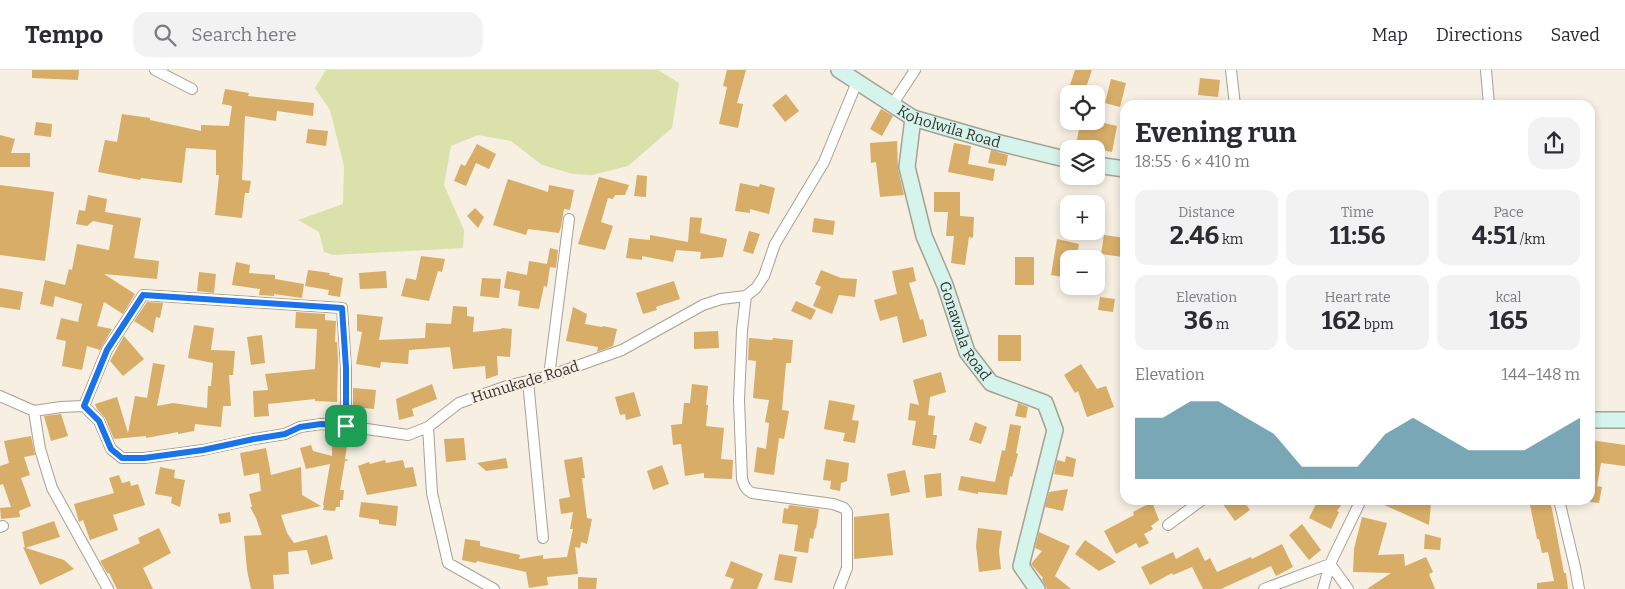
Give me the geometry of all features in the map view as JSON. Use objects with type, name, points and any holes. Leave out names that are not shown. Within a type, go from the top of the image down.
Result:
[{"type":"street","points":[[155,70],[192,89]]},
{"type":"street","name":"Koholwila Road","points":[[839,70],[913,118],[1060,158]]},
{"type":"street","points":[[892,105],[915,70]]},
{"type":"street","points":[[1231,70],[1234,100]]},
{"type":"street","points":[[1486,70],[1489,100]]},
{"type":"street","points":[[839,589],[847,561],[846,512],[844,508],[833,504],[748,491],[742,480],[739,400],[742,330],[746,296],[756,288],[764,276],[774,244],[824,162],[857,82]]},
{"type":"street","name":"Gonawala Road","points":[[913,118],[907,167],[924,236],[945,284],[967,352],[991,383],[1045,403],[1055,430],[1021,566],[1037,589]]},
{"type":"street","points":[[1105,167],[1120,169]]},
{"type":"street","points":[[549,376],[569,219]]},
{"type":"street","points":[[0,396],[34,411],[84,406],[107,350],[143,295],[342,308],[346,368],[346,426]]},
{"type":"street","name":"Hunukade Road","points":[[84,406],[99,421],[111,449],[122,458],[144,458],[203,450],[285,434],[300,427],[321,424],[408,435],[428,427],[459,403],[485,393],[549,376],[622,350],[703,305],[721,299],[746,296]]},
{"type":"street","points":[[528,381],[543,538]]},
{"type":"street","points":[[34,411],[40,449],[52,488],[108,589]]},
{"type":"street","points":[[1595,420],[1625,420]]},
{"type":"street","points":[[428,427],[432,493],[448,563],[494,589]]},
{"type":"street","points":[[1168,525],[1195,505]]},
{"type":"street","points":[[1323,589],[1330,564],[1360,505]]},
{"type":"street","points":[[1559,505],[1575,566],[1578,589]]},
{"type":"street","points":[[1264,589],[1330,564]]},
{"type":"street","points":[[1330,564],[1348,589]]},
{"type":"green space","points":[[326,70],[658,70],[679,83],[672,128],[628,166],[592,175],[573,174],[542,165],[511,141],[478,135],[451,146],[444,185],[464,230],[463,248],[333,255],[324,252],[319,232],[298,220],[343,204],[344,166],[330,110],[315,88]]},
{"type":"building","points":[[32,70],[79,70],[78,80],[32,78]]},
{"type":"building","points":[[727,70],[746,70],[737,103],[743,104],[738,128],[719,124],[727,87],[723,86]]},
{"type":"building","points":[[1075,70],[1092,70],[1087,85],[1070,85]]},
{"type":"building","points":[[1200,78],[1220,80],[1218,97],[1198,95]]},
{"type":"building","points":[[1111,79],[1126,83],[1122,100],[1120,100],[1120,107],[1105,103]]},
{"type":"building","points":[[225,89],[249,93],[248,96],[314,103],[313,116],[277,111],[276,121],[245,116],[242,180],[251,181],[249,193],[245,193],[242,218],[215,215],[219,175],[216,175],[216,150],[186,148],[182,183],[141,178],[140,180],[98,172],[105,140],[117,142],[122,114],[150,118],[150,120],[201,131],[201,125],[229,126],[232,106],[222,104]]},
{"type":"building","points":[[786,94],[799,111],[785,122],[772,105]]},
{"type":"building","points":[[881,109],[893,116],[882,136],[870,129]]},
{"type":"building","points":[[36,122],[52,124],[51,137],[34,135]]},
{"type":"building","points":[[1105,123],[1117,126],[1112,152],[1105,151],[1105,140],[1077,140],[1079,130],[1105,130]]},
{"type":"building","points":[[308,129],[328,131],[326,146],[306,143]]},
{"type":"building","points":[[0,135],[15,139],[11,153],[30,153],[30,167],[0,167]]},
{"type":"building","points":[[897,141],[898,169],[904,195],[880,197],[876,162],[871,163],[870,143]]},
{"type":"building","points":[[954,143],[971,146],[968,164],[995,169],[993,181],[948,172]]},
{"type":"building","points":[[477,144],[496,154],[489,169],[476,163],[466,186],[454,181],[461,164],[465,166]]},
{"type":"building","points":[[991,150],[1008,155],[1006,166],[988,163]]},
{"type":"building","points":[[637,175],[647,176],[646,197],[634,196]]},
{"type":"building","points":[[599,177],[629,185],[625,195],[615,195],[613,199],[608,198],[601,222],[613,226],[605,250],[578,244]]},
{"type":"building","points":[[508,179],[548,192],[549,185],[574,190],[570,210],[564,209],[559,233],[528,229],[526,235],[493,225]]},
{"type":"building","points":[[740,183],[759,187],[760,184],[775,188],[769,214],[750,209],[750,213],[735,211]]},
{"type":"building","points":[[0,185],[54,192],[45,261],[0,255]]},
{"type":"building","points":[[934,192],[960,192],[960,216],[974,217],[973,238],[969,237],[965,265],[951,263],[954,236],[946,236],[948,212],[934,212]]},
{"type":"building","points":[[88,195],[107,199],[105,212],[141,218],[134,258],[159,261],[157,279],[104,274],[135,294],[123,314],[104,302],[97,326],[112,329],[100,350],[87,346],[82,370],[62,366],[66,341],[56,339],[61,318],[78,322],[82,304],[55,296],[53,307],[40,304],[45,280],[65,285],[69,269],[72,270],[77,244],[109,250],[113,225],[93,221],[87,226],[76,224],[79,210],[85,211]]},
{"type":"building","points":[[475,208],[484,217],[478,228],[467,216]]},
{"type":"building","points":[[690,217],[702,218],[700,233],[727,239],[723,257],[700,259],[701,252],[676,250],[673,262],[642,256],[642,260],[626,258],[629,238],[650,240],[650,235],[688,242]]},
{"type":"building","points":[[814,218],[835,221],[833,235],[812,232]]},
{"type":"building","points":[[749,231],[760,234],[753,254],[743,251]]},
{"type":"building","points":[[1105,235],[1120,237],[1120,257],[1105,255],[1105,250],[1102,250]]},
{"type":"building","points":[[1057,239],[1079,244],[1078,250],[1060,250],[1060,276],[1051,275]]},
{"type":"building","points":[[550,248],[558,250],[556,268],[550,267],[547,287],[544,286],[539,309],[518,306],[520,291],[504,288],[507,271],[527,275],[529,261],[547,264]]},
{"type":"building","points":[[421,256],[445,259],[442,272],[438,271],[429,301],[401,296],[406,278],[416,280]]},
{"type":"building","points":[[1015,257],[1034,257],[1034,285],[1015,285]]},
{"type":"building","points":[[236,262],[250,265],[249,273],[275,275],[275,279],[304,284],[302,298],[274,294],[274,296],[259,295],[260,289],[232,285]]},
{"type":"building","points":[[913,267],[916,281],[909,283],[920,320],[923,319],[927,336],[903,343],[897,316],[880,321],[874,300],[897,294],[892,271]]},
{"type":"building","points":[[308,270],[330,273],[329,275],[343,278],[340,297],[328,295],[329,290],[305,286]]},
{"type":"building","points":[[821,270],[841,278],[857,279],[855,297],[839,295],[832,314],[813,306],[821,287],[815,284]]},
{"type":"building","points":[[386,271],[387,288],[360,289],[359,273]]},
{"type":"building","points":[[199,272],[216,274],[214,293],[197,291]]},
{"type":"building","points":[[482,278],[501,279],[499,298],[480,296]]},
{"type":"building","points":[[674,281],[680,299],[656,307],[657,310],[643,314],[636,293]]},
{"type":"building","points":[[0,288],[23,292],[20,310],[0,307]]},
{"type":"building","points":[[1100,297],[1115,299],[1113,312],[1098,310]]},
{"type":"building","points":[[796,301],[816,310],[811,320],[791,311]]},
{"type":"building","points":[[147,302],[163,303],[160,318],[156,317],[153,333],[134,321]]},
{"type":"building","points":[[453,306],[467,307],[467,316],[474,317],[473,332],[502,328],[512,329],[510,357],[497,356],[498,375],[486,379],[485,366],[453,369],[450,347],[409,350],[408,364],[381,362],[380,368],[356,364],[362,332],[357,331],[357,314],[383,317],[379,340],[425,338],[426,323],[451,324]]},
{"type":"building","points":[[573,307],[587,314],[585,324],[617,329],[613,346],[597,352],[598,347],[566,341]]},
{"type":"building","points":[[296,312],[325,314],[325,320],[336,321],[335,342],[337,342],[338,359],[337,402],[315,401],[315,399],[268,404],[269,416],[254,417],[253,391],[268,390],[265,374],[315,369],[317,329],[295,328]]},
{"type":"building","points":[[194,325],[214,328],[211,350],[235,351],[233,375],[229,375],[231,406],[223,406],[221,427],[195,424],[194,431],[178,434],[178,432],[146,438],[146,436],[114,439],[105,418],[95,404],[117,397],[128,433],[135,396],[147,398],[153,363],[165,365],[157,406],[173,403],[207,408],[208,386],[211,386],[213,363],[188,358]]},
{"type":"building","points":[[718,331],[719,348],[694,349],[694,332]]},
{"type":"building","points":[[262,335],[265,363],[251,365],[247,337]]},
{"type":"building","points":[[998,335],[1021,335],[1021,361],[998,361]]},
{"type":"building","points":[[124,336],[144,359],[123,376],[110,361]]},
{"type":"building","points":[[749,338],[793,340],[791,363],[786,363],[782,410],[789,411],[784,439],[779,438],[774,475],[754,472],[757,447],[766,449],[769,423],[765,422],[769,400],[753,398],[756,361],[748,360]]},
{"type":"building","points":[[1081,364],[1097,389],[1106,386],[1114,407],[1087,417],[1078,391],[1075,393],[1064,375]]},
{"type":"building","points":[[941,372],[946,392],[930,397],[928,415],[935,416],[933,435],[937,435],[935,449],[912,445],[916,421],[908,420],[910,403],[919,405],[913,380]]},
{"type":"building","points":[[432,384],[437,399],[412,409],[414,416],[399,420],[396,399]]},
{"type":"building","points":[[692,384],[708,386],[706,426],[724,428],[721,459],[733,460],[732,479],[704,478],[704,473],[685,476],[681,444],[673,445],[671,425],[682,424],[684,403],[690,403]]},
{"type":"building","points":[[353,388],[376,390],[374,409],[353,407]]},
{"type":"building","points":[[634,392],[641,416],[626,420],[625,414],[620,415],[615,397]]},
{"type":"building","points":[[829,400],[855,405],[852,420],[859,421],[855,443],[843,441],[845,433],[824,429]]},
{"type":"building","points":[[1018,403],[1028,407],[1026,418],[1015,416]]},
{"type":"building","points":[[61,414],[68,436],[51,441],[44,416]]},
{"type":"building","points":[[975,422],[987,427],[981,444],[969,440]]},
{"type":"building","points":[[1010,424],[1021,426],[1016,453],[1018,454],[1012,477],[1010,476],[1007,495],[978,492],[978,494],[958,490],[961,476],[995,482],[1002,450],[1005,451]]},
{"type":"building","points":[[332,432],[349,433],[345,459],[349,460],[345,461],[340,490],[344,490],[343,500],[340,500],[340,507],[336,507],[335,511],[323,510],[330,464],[306,469],[300,448],[311,445],[313,451],[332,456]]},
{"type":"building","points":[[31,436],[35,455],[24,457],[30,475],[21,478],[31,506],[19,511],[20,517],[1,519],[0,508],[11,507],[3,484],[0,485],[0,466],[9,463],[4,441]]},
{"type":"building","points":[[464,438],[466,460],[446,462],[444,439]]},
{"type":"building","points":[[1595,441],[1625,445],[1625,466],[1601,463],[1597,486],[1602,487],[1599,503],[1595,503]]},
{"type":"building","points":[[266,448],[271,475],[301,467],[302,495],[321,506],[281,515],[287,533],[294,543],[327,535],[333,559],[311,565],[307,550],[288,552],[289,574],[273,575],[274,589],[251,589],[244,536],[262,535],[250,507],[252,507],[249,494],[261,491],[259,473],[244,476],[240,453]]},
{"type":"building","points":[[1066,456],[1076,459],[1073,477],[1054,474],[1057,460],[1065,462]]},
{"type":"building","points":[[582,457],[585,478],[582,478],[587,518],[592,519],[587,544],[581,542],[580,548],[575,547],[578,574],[547,577],[548,585],[529,588],[526,572],[477,561],[476,563],[462,560],[465,539],[480,541],[480,546],[520,555],[519,559],[543,555],[543,559],[567,557],[573,529],[570,529],[573,512],[561,514],[559,499],[570,497],[564,460]]},
{"type":"building","points":[[506,458],[508,468],[486,471],[477,463]]},
{"type":"building","points":[[826,459],[849,463],[847,481],[841,483],[840,491],[830,489],[831,481],[823,480]]},
{"type":"building","points":[[385,460],[386,463],[403,460],[405,468],[413,467],[417,486],[367,495],[358,466],[369,462],[370,464]]},
{"type":"building","points":[[662,465],[669,484],[653,490],[647,471]]},
{"type":"building","points":[[160,467],[175,470],[174,478],[185,480],[180,507],[171,503],[172,497],[155,494]]},
{"type":"building","points":[[905,470],[910,492],[891,496],[887,474]]},
{"type":"building","points":[[941,473],[942,496],[926,498],[924,475]]},
{"type":"building","points":[[119,475],[122,483],[130,481],[131,486],[138,484],[145,505],[113,515],[118,530],[90,540],[83,520],[79,522],[74,504],[114,493],[109,478]]},
{"type":"building","points":[[1068,489],[1063,511],[1045,507],[1049,492]]},
{"type":"building","points":[[361,502],[398,506],[396,526],[379,524],[379,520],[359,517]]},
{"type":"building","points":[[789,505],[819,509],[816,529],[813,539],[810,538],[808,553],[794,551],[798,525],[782,523],[784,508],[788,509]]},
{"type":"building","points":[[1146,505],[1153,505],[1159,520],[1151,526],[1153,529],[1144,534],[1149,543],[1139,548],[1136,543],[1116,554],[1104,531],[1134,515],[1133,512]]},
{"type":"building","points":[[1224,505],[1246,505],[1250,510],[1235,521]]},
{"type":"building","points":[[1316,505],[1341,505],[1337,511],[1339,512],[1331,529],[1309,518]]},
{"type":"building","points":[[1384,505],[1431,505],[1429,525]]},
{"type":"building","points":[[1530,505],[1551,505],[1568,589],[1537,589],[1537,583],[1554,581],[1548,552],[1542,553],[1539,539],[1537,539]]},
{"type":"building","points":[[230,512],[231,522],[220,524],[218,514]]},
{"type":"building","points":[[889,513],[893,555],[854,559],[854,517]]},
{"type":"building","points":[[1362,517],[1387,523],[1378,555],[1404,554],[1405,566],[1426,557],[1433,572],[1429,574],[1435,589],[1367,589],[1391,573],[1353,572],[1354,549]]},
{"type":"building","points":[[54,521],[60,537],[25,548],[22,532]]},
{"type":"building","points":[[1302,524],[1321,550],[1309,560],[1289,535]]},
{"type":"building","points":[[159,528],[171,553],[143,568],[153,589],[117,589],[100,561],[140,543],[138,538]]},
{"type":"building","points":[[978,528],[1002,531],[999,551],[1001,569],[979,572],[976,546]]},
{"type":"building","points":[[1039,532],[1070,546],[1055,576],[1071,589],[1047,589],[1043,578],[1031,564],[1042,551],[1035,548]]},
{"type":"building","points":[[1425,534],[1441,538],[1440,550],[1424,549]]},
{"type":"building","points":[[1085,540],[1116,562],[1099,571],[1075,554]]},
{"type":"building","points":[[1282,544],[1293,567],[1276,576],[1271,566],[1221,589],[1203,589],[1192,567],[1173,575],[1172,573],[1150,585],[1141,567],[1173,552],[1176,559],[1198,547],[1205,561],[1210,558],[1217,572],[1251,557],[1252,559]]},
{"type":"building","points":[[23,547],[64,560],[74,569],[40,585]]},
{"type":"building","points":[[779,554],[797,557],[792,583],[774,580]]},
{"type":"building","points":[[731,561],[763,574],[757,589],[730,589],[734,579],[725,576]]},
{"type":"building","points":[[578,577],[597,578],[596,589],[578,589]]},
{"type":"route","points":[[143,295],[342,308],[346,368],[346,426],[321,424],[300,427],[285,434],[203,450],[144,458],[122,458],[111,449],[99,421],[84,406],[107,350],[143,295]]}]
